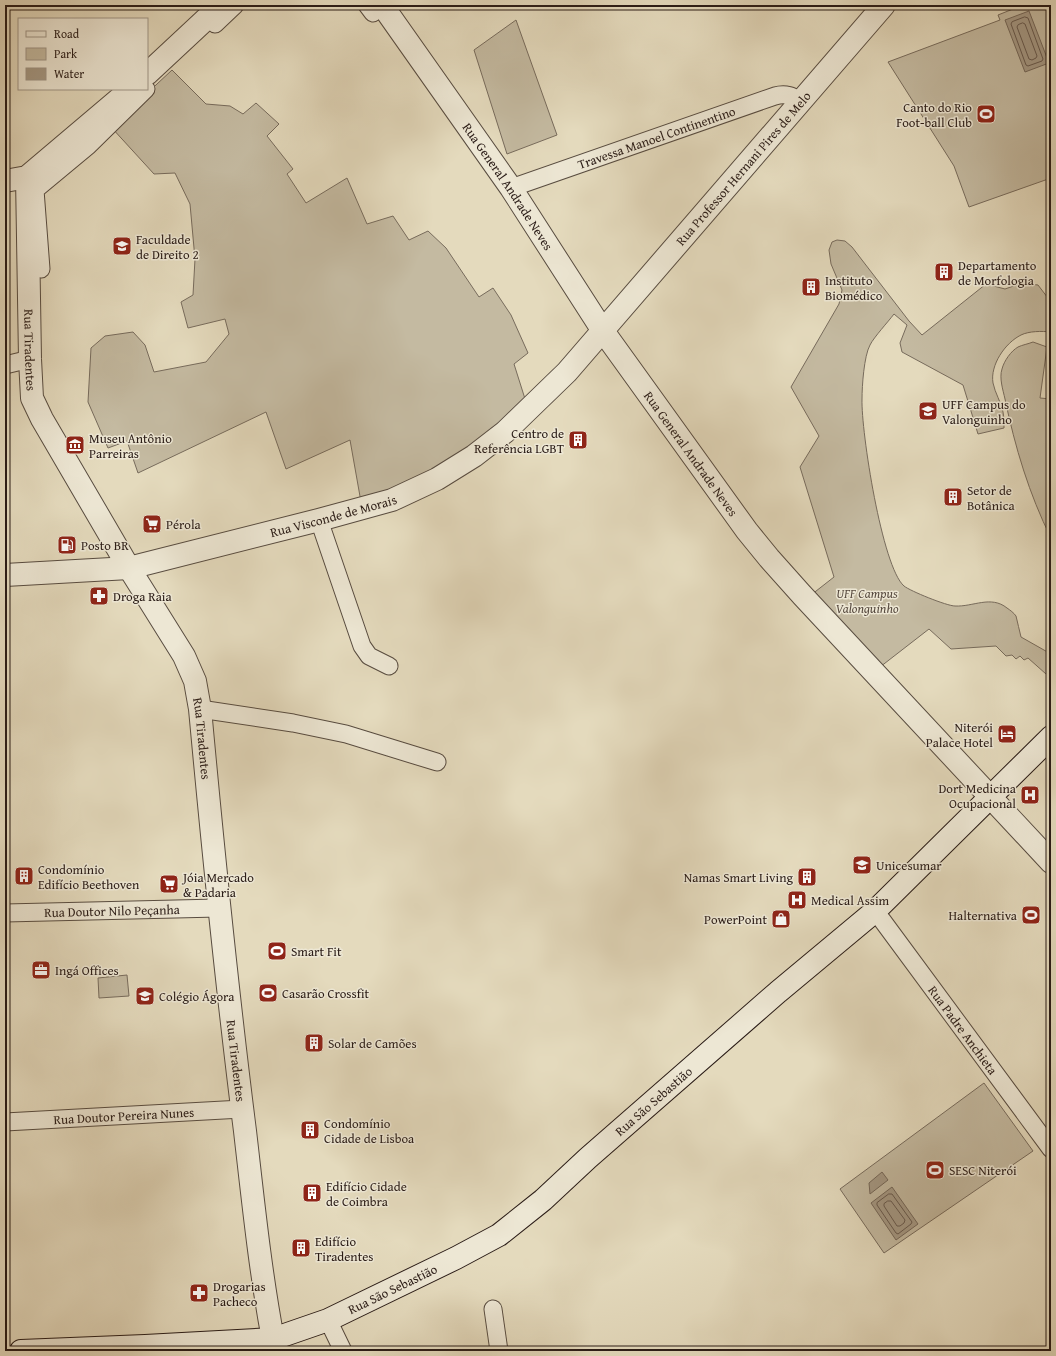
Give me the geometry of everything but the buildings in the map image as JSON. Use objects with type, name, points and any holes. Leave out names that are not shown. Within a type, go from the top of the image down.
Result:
[{"type":"street","points":[[148,73],[221,5]]},
{"type":"street","points":[[148,88],[235,5]]},
{"type":"street","name":"Rua Professor Hernani Pires de Melo","points":[[603,331],[884,5]]},
{"type":"street","name":"Rua General Andrade Neves","points":[[374,8],[511,188],[603,331],[705,474],[764,553],[1051,862]]},
{"type":"street","points":[[5,182],[27,177],[130,90]]},
{"type":"street","points":[[41,269],[35,190],[88,146],[146,90]]},
{"type":"street","name":"Travessa Manoel Continentino","points":[[511,188],[781,94],[789,95],[802,101]]},
{"type":"street","name":"Rua Tiradentes","points":[[27,177],[32,398],[42,419],[129,568],[184,656],[195,681],[200,709],[218,908],[242,1109],[265,1297],[275,1345]]},
{"type":"street","name":"Rua Visconde de Morais","points":[[5,575],[129,568],[392,500],[437,479],[474,456],[505,432],[567,372],[603,331]]},
{"type":"street","points":[[5,365],[30,359]]},
{"type":"street","points":[[319,520],[362,646],[369,656],[389,666]]},
{"type":"street","points":[[200,709],[293,723],[346,734],[437,762]]},
{"type":"street","name":"Rua São Sebastião","points":[[21,1351],[145,1346],[275,1345],[456,1258],[499,1234],[543,1200],[588,1158],[778,992],[874,912],[1051,737]]},
{"type":"street","name":"Rua Doutor Nilo Peçanha","points":[[5,913],[218,908]]},
{"type":"street","name":"Rua Padre Anchieta","points":[[874,912],[882,920],[1051,1149]]},
{"type":"street","name":"Rua Doutor Pereira Nunes","points":[[5,1122],[242,1109]]},
{"type":"street","points":[[493,1309],[499,1351]]},
{"type":"street","points":[[328,1320],[343,1351]]},
{"type":"green space","name":"Canto do Rio Foot-ball Club","points":[[1023,5],[1051,5],[1051,178],[969,207],[954,166],[888,62],[1000,20],[998,15]]},
{"type":"green space","points":[[516,20],[557,135],[507,154],[474,50]]},
{"type":"green space","points":[[172,70],[206,104],[230,106],[243,114],[256,103],[279,124],[267,136],[293,169],[287,174],[306,203],[347,178],[367,224],[393,216],[409,240],[428,231],[446,248],[479,297],[493,288],[511,315],[528,353],[514,364],[526,402],[481,455],[361,502],[350,440],[286,469],[266,412],[138,473],[127,441],[108,448],[88,402],[91,348],[105,336],[133,332],[145,345],[154,372],[206,362],[229,334],[225,319],[188,328],[181,302],[193,295],[195,259],[190,204],[175,173],[154,174],[111,127]]},
{"type":"green space","name":"UFF Campus Valonguinho","points":[[837,240],[845,241],[852,247],[909,321],[922,335],[986,284],[1005,289],[1022,283],[1038,285],[1051,302],[1051,332],[1044,331],[1021,335],[1009,343],[996,362],[993,383],[1003,412],[1004,428],[978,434],[963,385],[902,352],[900,343],[907,325],[894,314],[870,345],[866,356],[862,387],[865,439],[874,497],[888,553],[896,574],[904,586],[944,604],[962,606],[982,602],[995,602],[1007,608],[1016,616],[1021,637],[1051,654],[1051,669],[1046,674],[1028,658],[1024,660],[1020,656],[1016,659],[1012,655],[1006,656],[996,646],[951,649],[929,629],[880,667],[811,595],[834,577],[800,467],[819,436],[791,387],[839,304],[842,290],[831,264],[829,250],[832,242]]},
{"type":"green space","points":[[1033,342],[1047,347],[1040,398],[1051,399],[1051,538],[1029,487],[1013,435],[1001,380],[1003,366],[1010,354],[1018,347]]},
{"type":"green space","points":[[127,975],[129,996],[99,998],[98,978]]},
{"type":"green space","name":"SESC Niterói","points":[[984,1083],[1033,1151],[884,1253],[840,1189]]},
{"type":"water","points":[[1029,11],[1049,63],[1025,72],[1005,20]]},
{"type":"water","points":[[882,1172],[888,1180],[870,1194],[869,1183]]},
{"type":"water","points":[[892,1187],[918,1224],[896,1240],[871,1203]]},
{"type":"place","name":"Canto do Rio Foot-ball Club","points":[[986,114]]},
{"type":"place","name":"Faculdade de Direito 2","points":[[122,246]]},
{"type":"place","name":"Departamento de Morfologia","points":[[944,272]]},
{"type":"place","name":"Instituto Biomédico","points":[[811,287]]},
{"type":"place","name":"UFF Campus do Valonguinho","points":[[928,411]]},
{"type":"place","name":"Centro de Referência LGBT","points":[[578,440]]},
{"type":"place","name":"Museu Antônio Parreiras","points":[[75,445]]},
{"type":"place","name":"Setor de Botânica","points":[[953,497]]},
{"type":"place","name":"Pérola","points":[[152,524]]},
{"type":"place","name":"Posto BR","points":[[67,545]]},
{"type":"place","name":"Droga Raia","points":[[99,596]]},
{"type":"place","name":"Niterói Palace Hotel","points":[[1007,734]]},
{"type":"place","name":"Dort Medicina Ocupacional","points":[[1030,795]]},
{"type":"place","name":"Unicesumar","points":[[862,865]]},
{"type":"place","name":"Condomínio Edifício Beethoven","points":[[24,876]]},
{"type":"place","name":"Namas Smart Living","points":[[807,877]]},
{"type":"place","name":"Jóia Mercado & Padaria","points":[[169,884]]},
{"type":"place","name":"Medical Assim","points":[[797,900]]},
{"type":"place","name":"Halternativa","points":[[1031,915]]},
{"type":"place","name":"PowerPoint","points":[[781,919]]},
{"type":"place","name":"Smart Fit","points":[[277,951]]},
{"type":"place","name":"Ingá Offices","points":[[41,970]]},
{"type":"place","name":"Casarão Crossfit","points":[[268,993]]},
{"type":"place","name":"Colégio Ágora","points":[[145,996]]},
{"type":"place","name":"Solar de Camões","points":[[314,1043]]},
{"type":"place","name":"Condomínio Cidade de Lisboa","points":[[310,1130]]},
{"type":"place","name":"SESC Niterói","points":[[935,1170]]},
{"type":"place","name":"Edifício Cidade de Coimbra","points":[[312,1193]]},
{"type":"place","name":"Edifício Tiradentes","points":[[301,1248]]},
{"type":"place","name":"Drogarias Pacheco","points":[[199,1293]]}]
